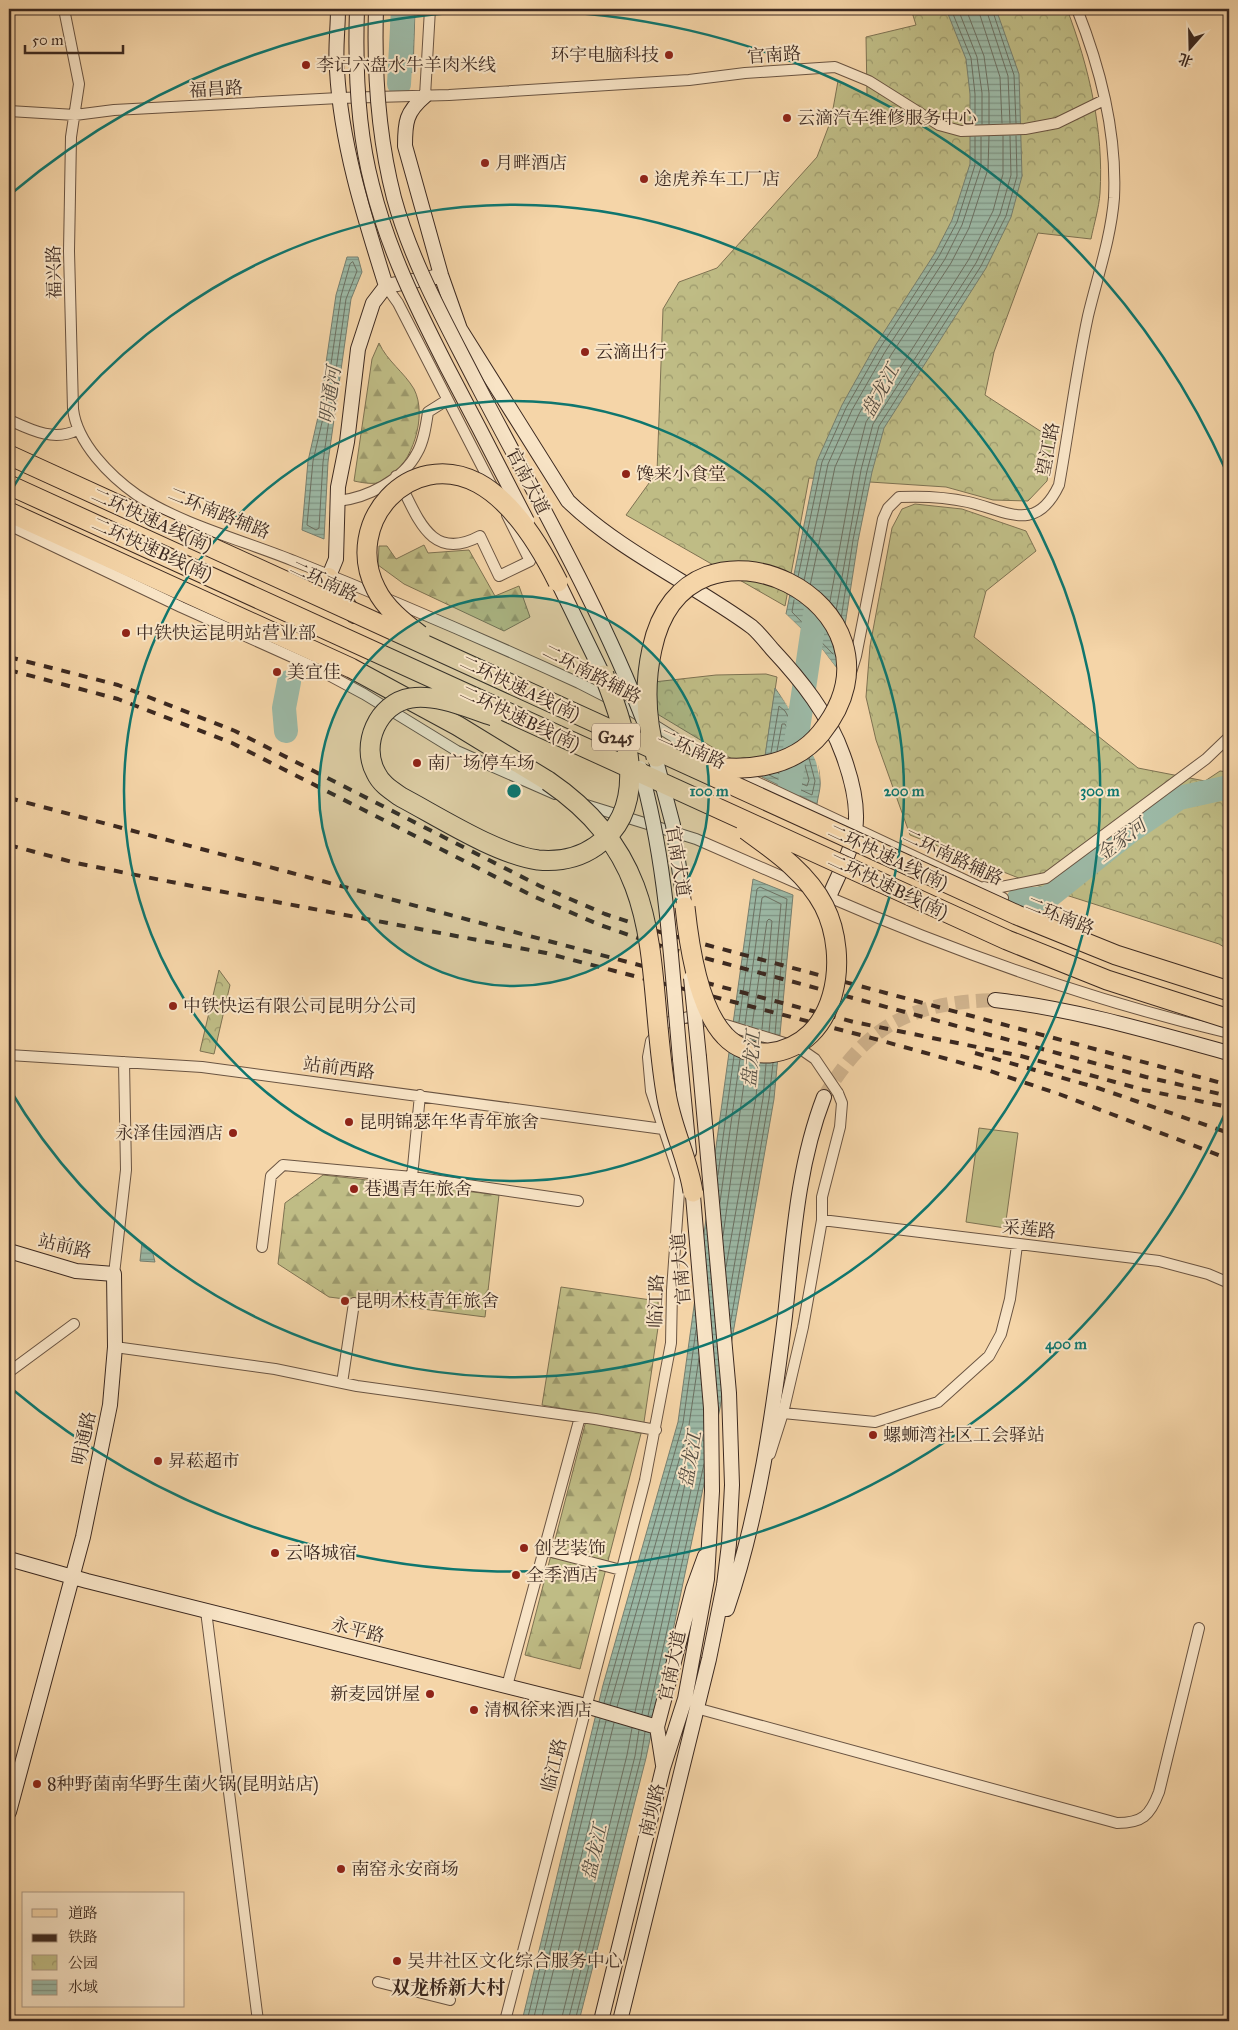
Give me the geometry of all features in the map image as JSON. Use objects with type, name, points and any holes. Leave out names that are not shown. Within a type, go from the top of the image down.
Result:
[{"type":"highway","name":"二环快速A线(南)","points":[[13,458],[1052,930],[1148,966],[1229,991]]},
{"type":"highway","points":[[493,676],[447,653],[423,638],[390,609],[376,590],[368,568],[367,545],[373,522],[384,501],[403,484],[427,476],[453,475],[478,483],[502,501],[526,529],[545,556],[558,582]]},
{"type":"highway","name":"二环快速B线(南)","points":[[9,483],[598,753],[664,780],[1041,955],[1140,992],[1229,1017]]},
{"type":"highway","points":[[9,512],[351,668],[465,730],[562,790],[587,812],[618,851],[632,878],[644,914],[666,1093],[688,1166],[693,1192]]},
{"type":"highway","points":[[644,745],[652,748],[661,752],[687,761],[735,768],[778,762],[809,745],[828,724],[836,709],[842,693],[845,676],[841,642],[825,610],[812,596],[779,577],[758,572],[737,571],[719,573],[702,579],[676,598],[659,626],[648,671],[651,740],[653,747],[656,755],[658,764],[664,780],[719,811],[769,847],[806,880],[823,905],[834,931],[837,972],[826,1012],[807,1037],[791,1047],[766,1053],[743,1049],[724,1036],[714,1021],[704,999],[693,955],[686,907]]},
{"type":"highway","points":[[218,624],[247,621]]},
{"type":"highway","points":[[269,631],[286,654]]},
{"type":"highway","points":[[598,753],[499,718],[438,700],[418,697],[400,701],[388,709],[377,723],[370,749],[375,772],[385,785],[401,797],[456,826],[524,856],[552,860],[578,856],[601,843],[610,833],[624,807],[630,787],[630,765],[626,742],[618,712],[604,675]]},
{"type":"main road","points":[[338,9],[336,68],[339,98],[361,207],[386,286]]},
{"type":"main road","name":"官南大道","points":[[357,9],[357,68],[361,126],[372,184],[390,244],[423,319],[604,675],[635,754],[659,851],[667,909],[711,1408],[710,1544],[702,1613],[680,1717]]},
{"type":"main road","name":"官南大道","points":[[376,9],[376,77],[382,142],[395,199],[407,237],[433,297],[610,645],[647,730],[664,780],[678,848],[686,907],[730,1393],[732,1485],[729,1544],[720,1608]]},
{"type":"main road","points":[[425,96],[411,108],[405,127],[405,146],[441,275],[460,329],[568,500],[586,519],[613,539],[652,561],[753,628],[786,663],[818,705],[829,723],[841,748],[850,780],[853,837],[829,897]]},
{"type":"main road","points":[[355,617],[329,576],[336,559],[338,501],[358,349],[372,303],[386,286],[441,275]]},
{"type":"main road","name":"二环南路","points":[[13,458],[355,617],[853,837],[1074,944],[1229,996]]},
{"type":"main road","name":"G245","points":[[9,483],[1001,933],[1076,965],[1229,1017]]},
{"type":"main road","points":[[995,1000],[1030,1004],[1100,1019],[1229,1054]]},
{"type":"main road","points":[[696,1708],[739,1570],[759,1483],[777,1373],[805,1160],[812,1127],[824,1097]]},
{"type":"main road","name":"站前路","points":[[9,1251],[76,1271],[114,1274]]},
{"type":"main road","name":"明通路","points":[[9,1812],[83,1537],[110,1405],[115,1348],[114,1274]]},
{"type":"main road","points":[[663,1768],[654,1726],[692,1589],[710,1544]]},
{"type":"main road","name":"永平路","points":[[9,1559],[206,1611],[591,1707],[654,1726]]},
{"type":"main road","name":"南坝路","points":[[620,2021],[720,1608]]},
{"type":"main road","name":"南坝路","points":[[601,2021],[663,1768],[680,1717]]},
{"type":"street","name":"福兴路","points":[[64,9],[78,73],[78,98],[71,137],[69,251],[73,409],[77,430]]},
{"type":"street","points":[[425,96],[430,9]]},
{"type":"street","name":"望江路","points":[[829,723],[856,656],[883,519],[888,508],[899,498],[917,496],[967,502],[1013,516],[1032,515],[1051,502],[1059,485],[1088,318],[1105,249],[1114,198],[1112,146],[1104,100],[1093,48],[1077,9]]},
{"type":"street","name":"官南路","points":[[425,96],[689,80],[745,73],[835,67],[869,81],[939,125],[961,131],[1025,129],[1057,123],[1104,100]]},
{"type":"street","name":"福昌路","points":[[9,111],[75,115],[114,110],[339,98],[425,96]]},
{"type":"street","points":[[386,286],[398,303],[530,561],[499,576],[480,536],[468,542],[452,544],[439,542],[429,536],[396,476]]},
{"type":"street","points":[[338,501],[350,500],[384,486],[406,469],[418,453],[428,412],[448,400]]},
{"type":"street","points":[[9,420],[52,435],[60,436],[77,430]]},
{"type":"street","name":"二环南路辅路","points":[[77,430],[110,472],[122,484],[144,498],[194,522],[329,576],[579,682],[622,705],[704,757],[853,837],[976,886],[1083,934],[1155,960],[1229,982]]},
{"type":"street","points":[[9,525],[341,681],[433,738],[490,767],[561,796],[696,839],[937,942],[1070,990],[1147,1013],[1229,1033]]},
{"type":"street","points":[[976,886],[991,889],[1046,878],[1206,759],[1229,737]]},
{"type":"street","name":"临江路","points":[[505,2021],[591,1707],[621,1570],[656,1430],[670,1343],[680,1178],[651,1091],[648,1057],[651,1041],[666,1023],[678,1018],[688,1017],[726,1025],[807,1051],[838,1093],[842,1103],[840,1127],[822,1197],[822,1220],[803,1327],[783,1413],[759,1483]]},
{"type":"street","name":"站前西路","points":[[9,1054],[202,1067],[663,1129]]},
{"type":"street","name":"明通路","points":[[114,1274],[126,1170],[124,1062]]},
{"type":"street","points":[[412,1177],[420,1095]]},
{"type":"street","points":[[262,1247],[271,1176],[283,1164],[412,1177],[578,1201]]},
{"type":"street","name":"采莲路","points":[[822,1220],[1159,1261],[1208,1274],[1229,1283]]},
{"type":"street","points":[[783,1413],[875,1422],[938,1402],[989,1356],[1001,1334],[1010,1299],[1018,1245]]},
{"type":"street","points":[[342,1383],[354,1303]]},
{"type":"street","points":[[9,1372],[74,1324]]},
{"type":"street","points":[[115,1348],[274,1369],[342,1383],[580,1417],[656,1430]]},
{"type":"street","points":[[506,1686],[580,1417]]},
{"type":"street","points":[[544,1550],[621,1570]]},
{"type":"street","points":[[206,1611],[258,2021]]},
{"type":"street","points":[[696,1708],[1117,1823],[1130,1823],[1138,1821],[1147,1814],[1159,1792],[1199,1628]]},
{"type":"street","points":[[378,1982],[450,2000]]},
{"type":"green space","points":[[911,9],[1067,9],[1082,54],[1093,100],[1100,146],[1100,193],[1091,239],[1038,233],[994,352],[985,395],[1054,440],[1047,481],[1028,501],[993,500],[946,487],[809,478],[785,606],[626,515],[657,472],[663,309],[679,282],[717,268],[817,157],[831,120],[838,81],[867,95],[866,37],[916,25]]},
{"type":"green space","points":[[379,343],[386,355],[414,389],[418,400],[418,425],[410,451],[397,472],[384,481],[367,483],[354,481],[372,359]]},
{"type":"green space","points":[[915,504],[962,509],[1026,531],[1036,551],[986,591],[974,637],[1138,768],[1205,781],[1220,771],[1229,772],[1229,950],[1219,944],[1044,888],[910,835],[876,740],[866,697],[870,646],[892,528],[902,509]]},
{"type":"green space","points":[[424,545],[428,553],[469,550],[495,596],[519,586],[530,617],[504,631],[404,584],[378,565],[379,546],[387,546],[396,559]]},
{"type":"green space","points":[[766,674],[777,677],[762,777],[659,715],[630,694],[638,694],[636,684],[716,675]]},
{"type":"green space","points":[[219,970],[230,985],[214,1054],[200,1051]]},
{"type":"green space","points":[[979,1128],[1018,1133],[1005,1228],[966,1222]]},
{"type":"green space","points":[[323,1175],[499,1195],[485,1317],[329,1297],[278,1264],[285,1203]]},
{"type":"green space","points":[[561,1287],[658,1301],[659,1321],[644,1422],[580,1669],[525,1655],[588,1413],[542,1405]]},
{"type":"water","points":[[392,9],[415,9],[413,72],[399,77],[389,72]]},
{"type":"water","points":[[946,9],[996,9],[1019,74],[1022,176],[1011,217],[986,268],[884,428],[872,472],[858,541],[838,670],[822,649],[786,614],[817,461],[842,405],[875,346],[935,253],[952,220],[970,164],[970,94],[966,59]]},
{"type":"water","points":[[347,257],[358,257],[362,272],[351,299],[328,462],[324,539],[302,530],[308,461],[318,417],[336,295]]},
{"type":"water","points":[[775,688],[804,732],[815,756],[820,783],[817,804],[762,777]]},
{"type":"water","points":[[753,879],[793,895],[774,1099],[720,1408],[646,1758],[579,2021],[522,2021],[603,1685],[678,1422]]},
{"type":"water","points":[[142,1242],[152,1250],[155,1262],[140,1261]]},
{"type":"pier","points":[[786,614],[822,649],[838,670],[836,671],[820,651],[785,617]]},
{"type":"pier","points":[[775,686],[806,733],[818,761],[820,780],[816,762],[804,734]]},
{"type":"waterway","name":"明通河","points":[[399,84],[403,9]]},
{"type":"waterway","name":"盘龙江","points":[[789,790],[816,607]]},
{"type":"waterway","name":"明通河","points":[[286,731],[284,708],[289,682]]},
{"type":"waterway","name":"金家河","points":[[1018,900],[1047,898],[1132,830],[1179,798],[1229,787]]},
{"type":"tunnel","points":[[824,1097],[840,1072],[857,1052],[875,1035],[894,1022],[940,1006],[995,1000]]},
{"type":"railway","points":[[9,657],[118,685],[235,731],[540,886],[605,914],[666,934],[1229,1085]]},
{"type":"railway","points":[[9,670],[118,699],[232,743],[535,897],[600,925],[664,947],[1146,1077],[1229,1096]]},
{"type":"railway","points":[[9,798],[854,1022],[1021,1056],[1144,1090],[1229,1107]]},
{"type":"railway","points":[[9,845],[76,863],[546,953],[987,1070],[1059,1094],[1229,1159]]},
{"type":"railway","points":[[975,1053],[1098,1088],[1229,1133]]},
{"type":"place","name":"环宇电脑科技","points":[[669,55]]},
{"type":"place","name":"李记六盘水牛羊肉米线","points":[[306,65]]},
{"type":"place","name":"云滴汽车维修服务中心","points":[[787,118]]},
{"type":"place","name":"月畔酒店","points":[[485,163]]},
{"type":"place","name":"途虎养车工厂店","points":[[644,179]]},
{"type":"place","name":"云滴出行","points":[[585,352]]},
{"type":"place","name":"馋来小食堂","points":[[626,474]]},
{"type":"place","name":"中铁快运昆明站营业部","points":[[126,633]]},
{"type":"place","name":"美宜佳","points":[[277,672]]},
{"type":"place","name":"南广场停车场","points":[[417,763]]},
{"type":"place","name":"中铁快运有限公司昆明分公司","points":[[173,1006]]},
{"type":"place","name":"昆明锦瑟年华青年旅舍","points":[[349,1122]]},
{"type":"place","name":"永泽佳园酒店","points":[[233,1133]]},
{"type":"place","name":"巷遇青年旅舍","points":[[354,1189]]},
{"type":"place","name":"昆明木枝青年旅舍","points":[[345,1301]]},
{"type":"place","name":"螺蛳湾社区工会驿站","points":[[873,1435]]},
{"type":"place","name":"昇菘超市","points":[[158,1461]]},
{"type":"place","name":"创艺装饰","points":[[524,1548]]},
{"type":"place","name":"云咯城宿","points":[[275,1553]]},
{"type":"place","name":"全季酒店","points":[[516,1575]]},
{"type":"place","name":"新麦园饼屋","points":[[430,1694]]},
{"type":"place","name":"清枫徐来酒店","points":[[474,1710]]},
{"type":"place","name":"8种野菌南华野生菌火锅(昆明站店)","points":[[37,1784]]},
{"type":"place","name":"南窑永安商场","points":[[341,1869]]},
{"type":"place","name":"吴井社区文化综合服务中心","points":[[397,1961]]},
{"type":"district","name":"双龙桥新大村","points":[[448,1987]]}]
